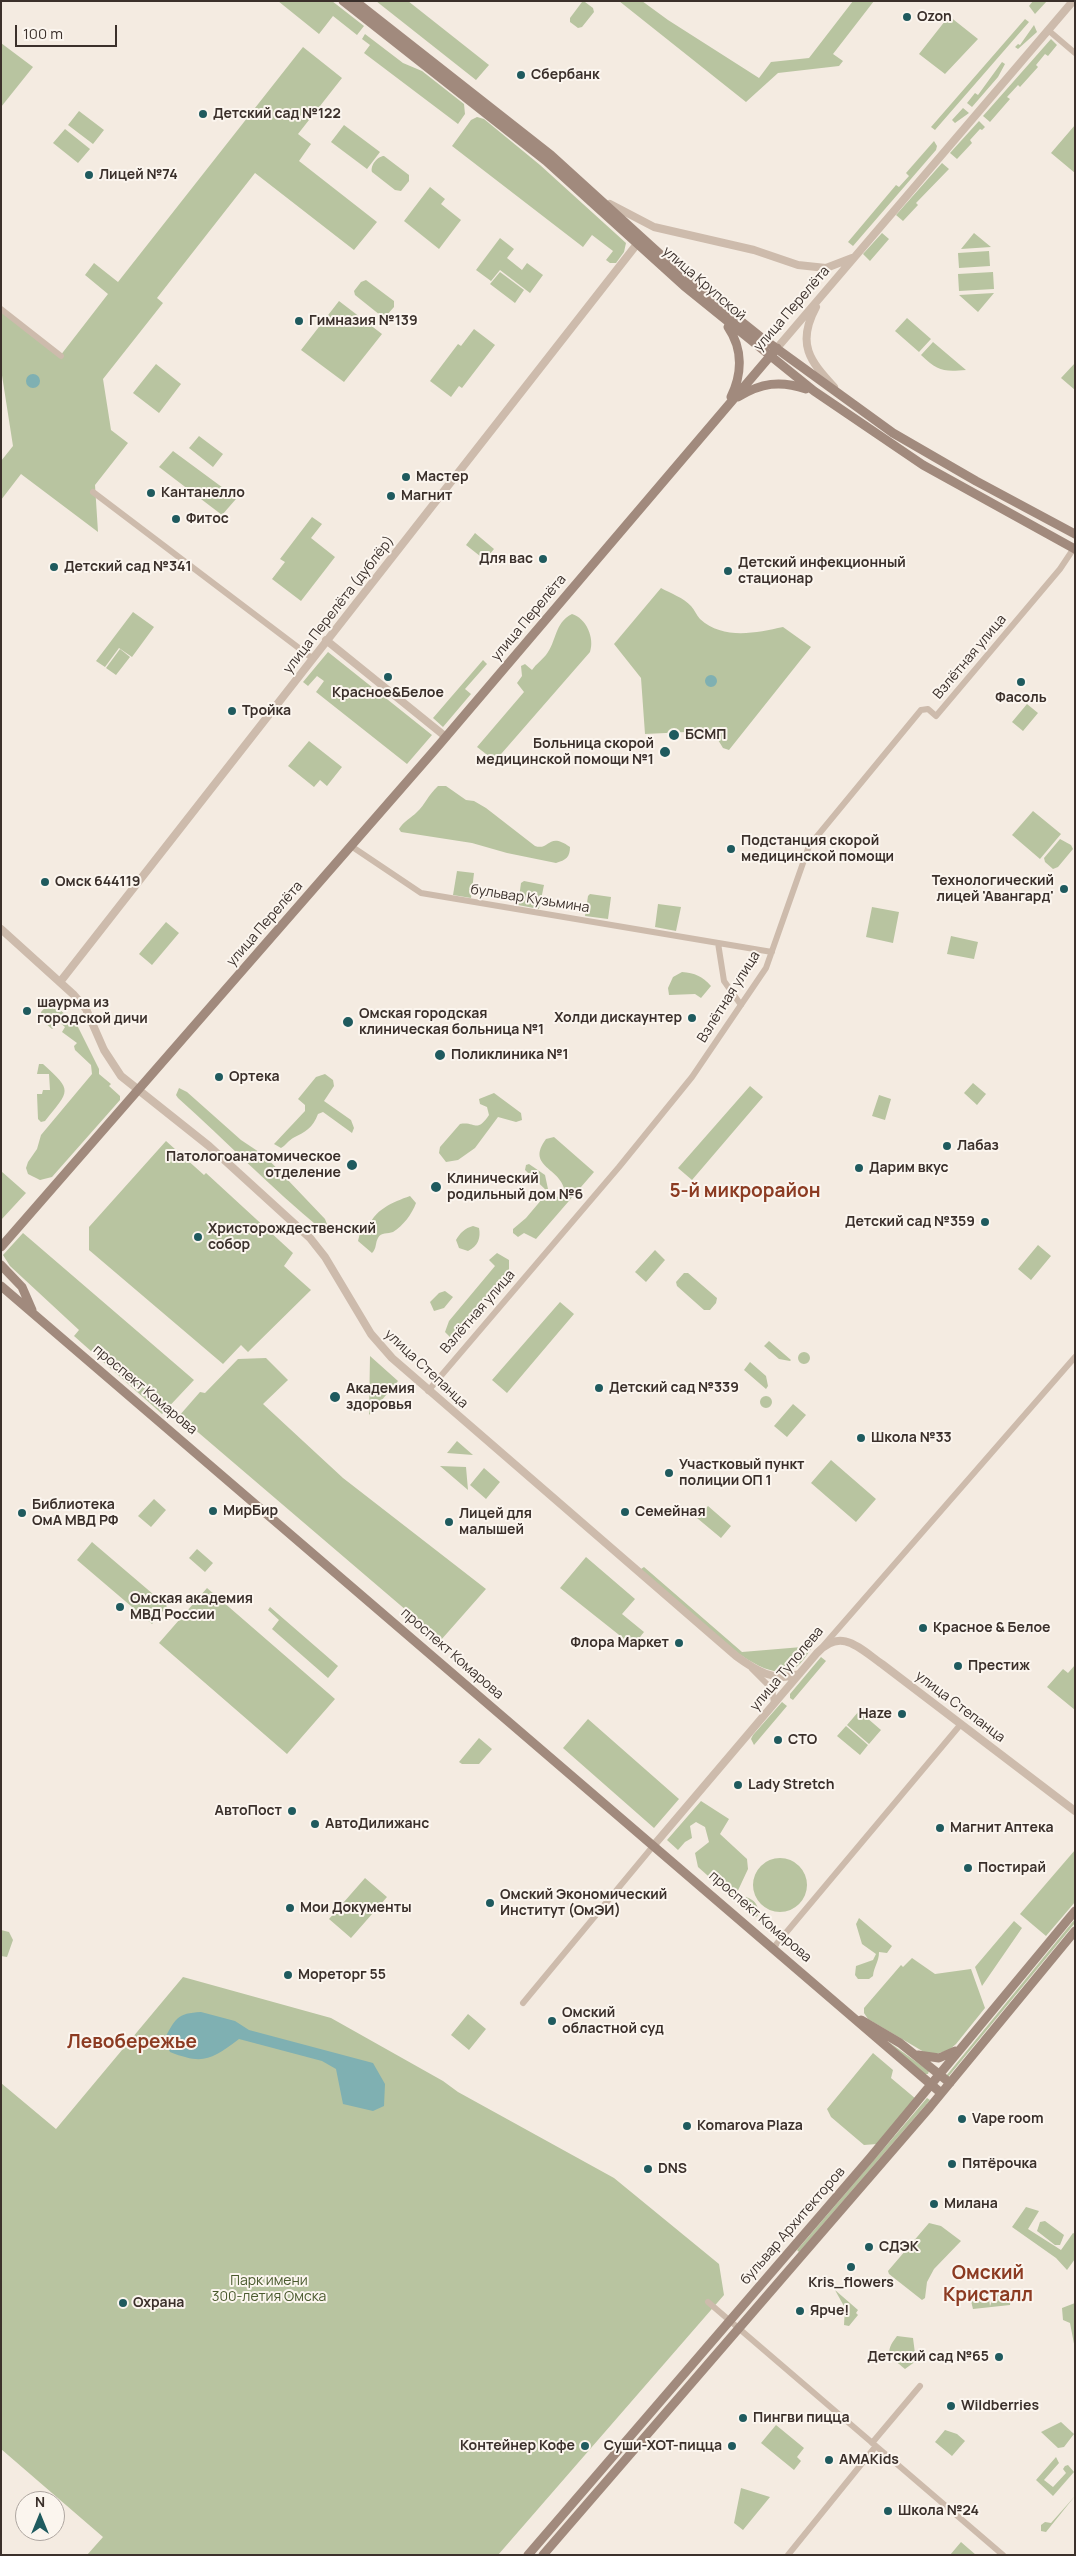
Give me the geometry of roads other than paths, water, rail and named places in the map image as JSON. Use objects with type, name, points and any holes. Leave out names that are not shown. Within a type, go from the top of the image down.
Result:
[{"type":"main road","name":"улица Крупской","points":[[343,1],[546,161],[722,318],[814,392],[923,465],[1074,548]]},
{"type":"main road","name":"улица Крупской","points":[[355,1],[531,139],[593,191],[682,274],[847,402],[928,455],[1075,534]]},
{"type":"main road","points":[[722,318],[735,336],[740,355],[737,380],[728,404]]},
{"type":"main road","name":"улица Перелёта","points":[[1,1247],[140,1090],[446,737],[777,348]]},
{"type":"main road","points":[[728,404],[750,390],[775,382],[790,383],[814,392]]},
{"type":"main road","name":"проспект Комарова","points":[[1,1265],[22,1286],[33,1312]]},
{"type":"main road","name":"проспект Комарова","points":[[1,1286],[942,2093]]},
{"type":"main road","name":"бульвар Архитекторов","points":[[543,2555],[1075,1911]]},
{"type":"main road","name":"бульвар Архитекторов","points":[[528,2555],[950,2084],[1075,1931]]},
{"type":"main road","name":"проспект Комарова","points":[[854,2017],[915,2054],[950,2084]]},
{"type":"main road","points":[[915,2054],[940,2058],[950,2055],[965,2043]]},
{"type":"street","name":"улица Перелёта","points":[[777,348],[1073,1]]},
{"type":"street","points":[[1048,30],[1075,53]]},
{"type":"street","points":[[593,191],[620,211],[654,227],[754,250],[798,265],[826,268],[856,255]]},
{"type":"street","name":"улица Перелёта (дублёр)","points":[[60,982],[637,244]]},
{"type":"street","points":[[824,294],[810,323],[808,348],[811,361],[817,370],[847,402]]},
{"type":"street","points":[[1,309],[62,356]]},
{"type":"street","points":[[93,492],[312,658]]},
{"type":"street","name":"Взлётная улица","points":[[428,1390],[687,1083],[766,968],[799,869],[815,838],[920,710],[928,710],[936,716],[1060,569],[1074,548]]},
{"type":"street","points":[[326,640],[446,737]]},
{"type":"street","name":"бульвар Кузьмина","points":[[351,846],[421,894],[772,952]]},
{"type":"street","name":"улица Степанца","points":[[1,929],[74,994],[86,1009],[113,1065],[122,1076],[209,1146],[310,1238],[325,1256],[378,1345],[710,1635],[750,1666],[772,1690],[774,1703]]},
{"type":"street","points":[[718,943],[724,981],[741,1005]]},
{"type":"street","name":"улица Туполева","points":[[523,2003],[841,1623],[1075,1357]]},
{"type":"street","points":[[841,1623],[841,1633],[847,1641]]},
{"type":"street","points":[[824,1645],[834,1641],[847,1641]]},
{"type":"street","name":"улица Степанца","points":[[847,1641],[882,1664],[1075,1811]]},
{"type":"street","name":"улица Степанца","points":[[750,1666],[776,1678],[799,1674]]},
{"type":"street","points":[[774,1947],[961,1724]]},
{"type":"street","points":[[708,2302],[1003,2555]]},
{"type":"street","points":[[788,2555],[920,2386]]},
{"type":"water","points":[[33,374],[38,376],[40,381],[38,386],[33,388],[28,386],[26,381],[28,376]]},
{"type":"water","points":[[709,675],[713,675],[717,681],[713,687],[709,687],[705,683],[705,679]]},
{"type":"water","points":[[201,2012],[235,2021],[249,2030],[373,2063],[385,2084],[384,2106],[373,2111],[343,2104],[336,2069],[322,2061],[239,2039],[221,2052],[206,2058],[191,2058],[170,2052],[164,2040],[174,2022],[187,2014]]},
{"type":"place","name":"Ozon","points":[[907,17]]},
{"type":"place","name":"Сбербанк","points":[[521,75]]},
{"type":"place","name":"Детский сад №122","points":[[203,114]]},
{"type":"place","name":"Лицей №74","points":[[89,175]]},
{"type":"place","name":"Гимназия №139","points":[[299,321]]},
{"type":"place","name":"Мастер","points":[[406,477]]},
{"type":"place","name":"Кантанелло","points":[[151,493]]},
{"type":"place","name":"Магнит","points":[[391,496]]},
{"type":"place","name":"Фитос","points":[[176,519]]},
{"type":"place","name":"Для вас","points":[[543,559]]},
{"type":"place","name":"Детский сад №341","points":[[54,567]]},
{"type":"place","name":"Детский инфекционный стационар","points":[[728,571]]},
{"type":"place","name":"Красное&Белое","points":[[388,677]]},
{"type":"place","name":"Фасоль","points":[[1021,682]]},
{"type":"place","name":"Тройка","points":[[232,711]]},
{"type":"place","name":"БСМП","points":[[674,735]]},
{"type":"place","name":"Больница скорой медицинской помощи №1","points":[[665,752]]},
{"type":"place","name":"Подстанция скорой медицинской помощи","points":[[731,849]]},
{"type":"place","name":"Омск 644119","points":[[45,882]]},
{"type":"place","name":"Технологический лицей 'Авангард'","points":[[1064,889]]},
{"type":"place","name":"шаурма из городской дичи","points":[[27,1011]]},
{"type":"place","name":"Холди дискаунтер","points":[[692,1018]]},
{"type":"place","name":"Омская городская клиническая больница №1","points":[[348,1022]]},
{"type":"place","name":"Поликлиника №1","points":[[440,1055]]},
{"type":"place","name":"Ортека","points":[[219,1077]]},
{"type":"place","name":"Лабаз","points":[[947,1146]]},
{"type":"place","name":"Патологоанатомическое отделение","points":[[352,1165]]},
{"type":"place","name":"Дарим вкус","points":[[859,1168]]},
{"type":"place","name":"Клинический родильный дом №6","points":[[436,1187]]},
{"type":"place","name":"Детский сад №359","points":[[985,1222]]},
{"type":"place","name":"Христорождественский собор","points":[[198,1237]]},
{"type":"place","name":"Детский сад №339","points":[[599,1388]]},
{"type":"place","name":"Академия здоровья","points":[[335,1397]]},
{"type":"place","name":"Школа №33","points":[[861,1438]]},
{"type":"place","name":"Участковый пункт полиции ОП 1","points":[[669,1473]]},
{"type":"place","name":"МирБир","points":[[213,1511]]},
{"type":"place","name":"Семейная","points":[[625,1512]]},
{"type":"place","name":"Библиотека ОмА МВД РФ","points":[[22,1513]]},
{"type":"place","name":"Лицей для малышей","points":[[449,1522]]},
{"type":"place","name":"Омская академия МВД России","points":[[120,1607]]},
{"type":"place","name":"Красное & Белое","points":[[923,1628]]},
{"type":"place","name":"Флора Маркет","points":[[679,1643]]},
{"type":"place","name":"Престиж","points":[[958,1666]]},
{"type":"place","name":"Haze","points":[[902,1714]]},
{"type":"place","name":"СТО","points":[[778,1740]]},
{"type":"place","name":"Lady Stretch","points":[[738,1785]]},
{"type":"place","name":"АвтоПост","points":[[292,1811]]},
{"type":"place","name":"АвтоДилижанс","points":[[315,1824]]},
{"type":"place","name":"Магнит Аптека","points":[[940,1828]]},
{"type":"place","name":"Постирай","points":[[968,1868]]},
{"type":"place","name":"Омский Экономический Институт (ОмЭИ)","points":[[490,1903]]},
{"type":"place","name":"Мои Документы","points":[[290,1908]]},
{"type":"place","name":"Мореторг 55","points":[[288,1975]]},
{"type":"place","name":"Омский областной суд","points":[[552,2021]]},
{"type":"place","name":"Vape room","points":[[962,2119]]},
{"type":"place","name":"Komarova Plaza","points":[[687,2126]]},
{"type":"place","name":"Пятёрочка","points":[[952,2164]]},
{"type":"place","name":"DNS","points":[[648,2169]]},
{"type":"place","name":"Милана","points":[[934,2204]]},
{"type":"place","name":"СДЭК","points":[[869,2247]]},
{"type":"place","name":"Kris_flowers","points":[[851,2267]]},
{"type":"place","name":"Охрана","points":[[123,2303]]},
{"type":"place","name":"Ярче!","points":[[800,2311]]},
{"type":"place","name":"Детский сад №65","points":[[999,2357]]},
{"type":"place","name":"Wildberries","points":[[951,2406]]},
{"type":"place","name":"Пингви пицца","points":[[743,2418]]},
{"type":"place","name":"Контейнер Кофе","points":[[585,2446]]},
{"type":"place","name":"Суши-ХОТ-пицца","points":[[732,2446]]},
{"type":"place","name":"AMAKids","points":[[829,2460]]},
{"type":"place","name":"Школа №24","points":[[888,2511]]},
{"type":"district","name":"5-й микрорайон","points":[[745,1192]]},
{"type":"district","name":"Левобережье","points":[[132,2043]]},
{"type":"district","name":"Омский Кристалл","points":[[988,2285]]},
{"type":"park label","name":"Парк имени 300-летия Омска","points":[[269,2290]]}]
